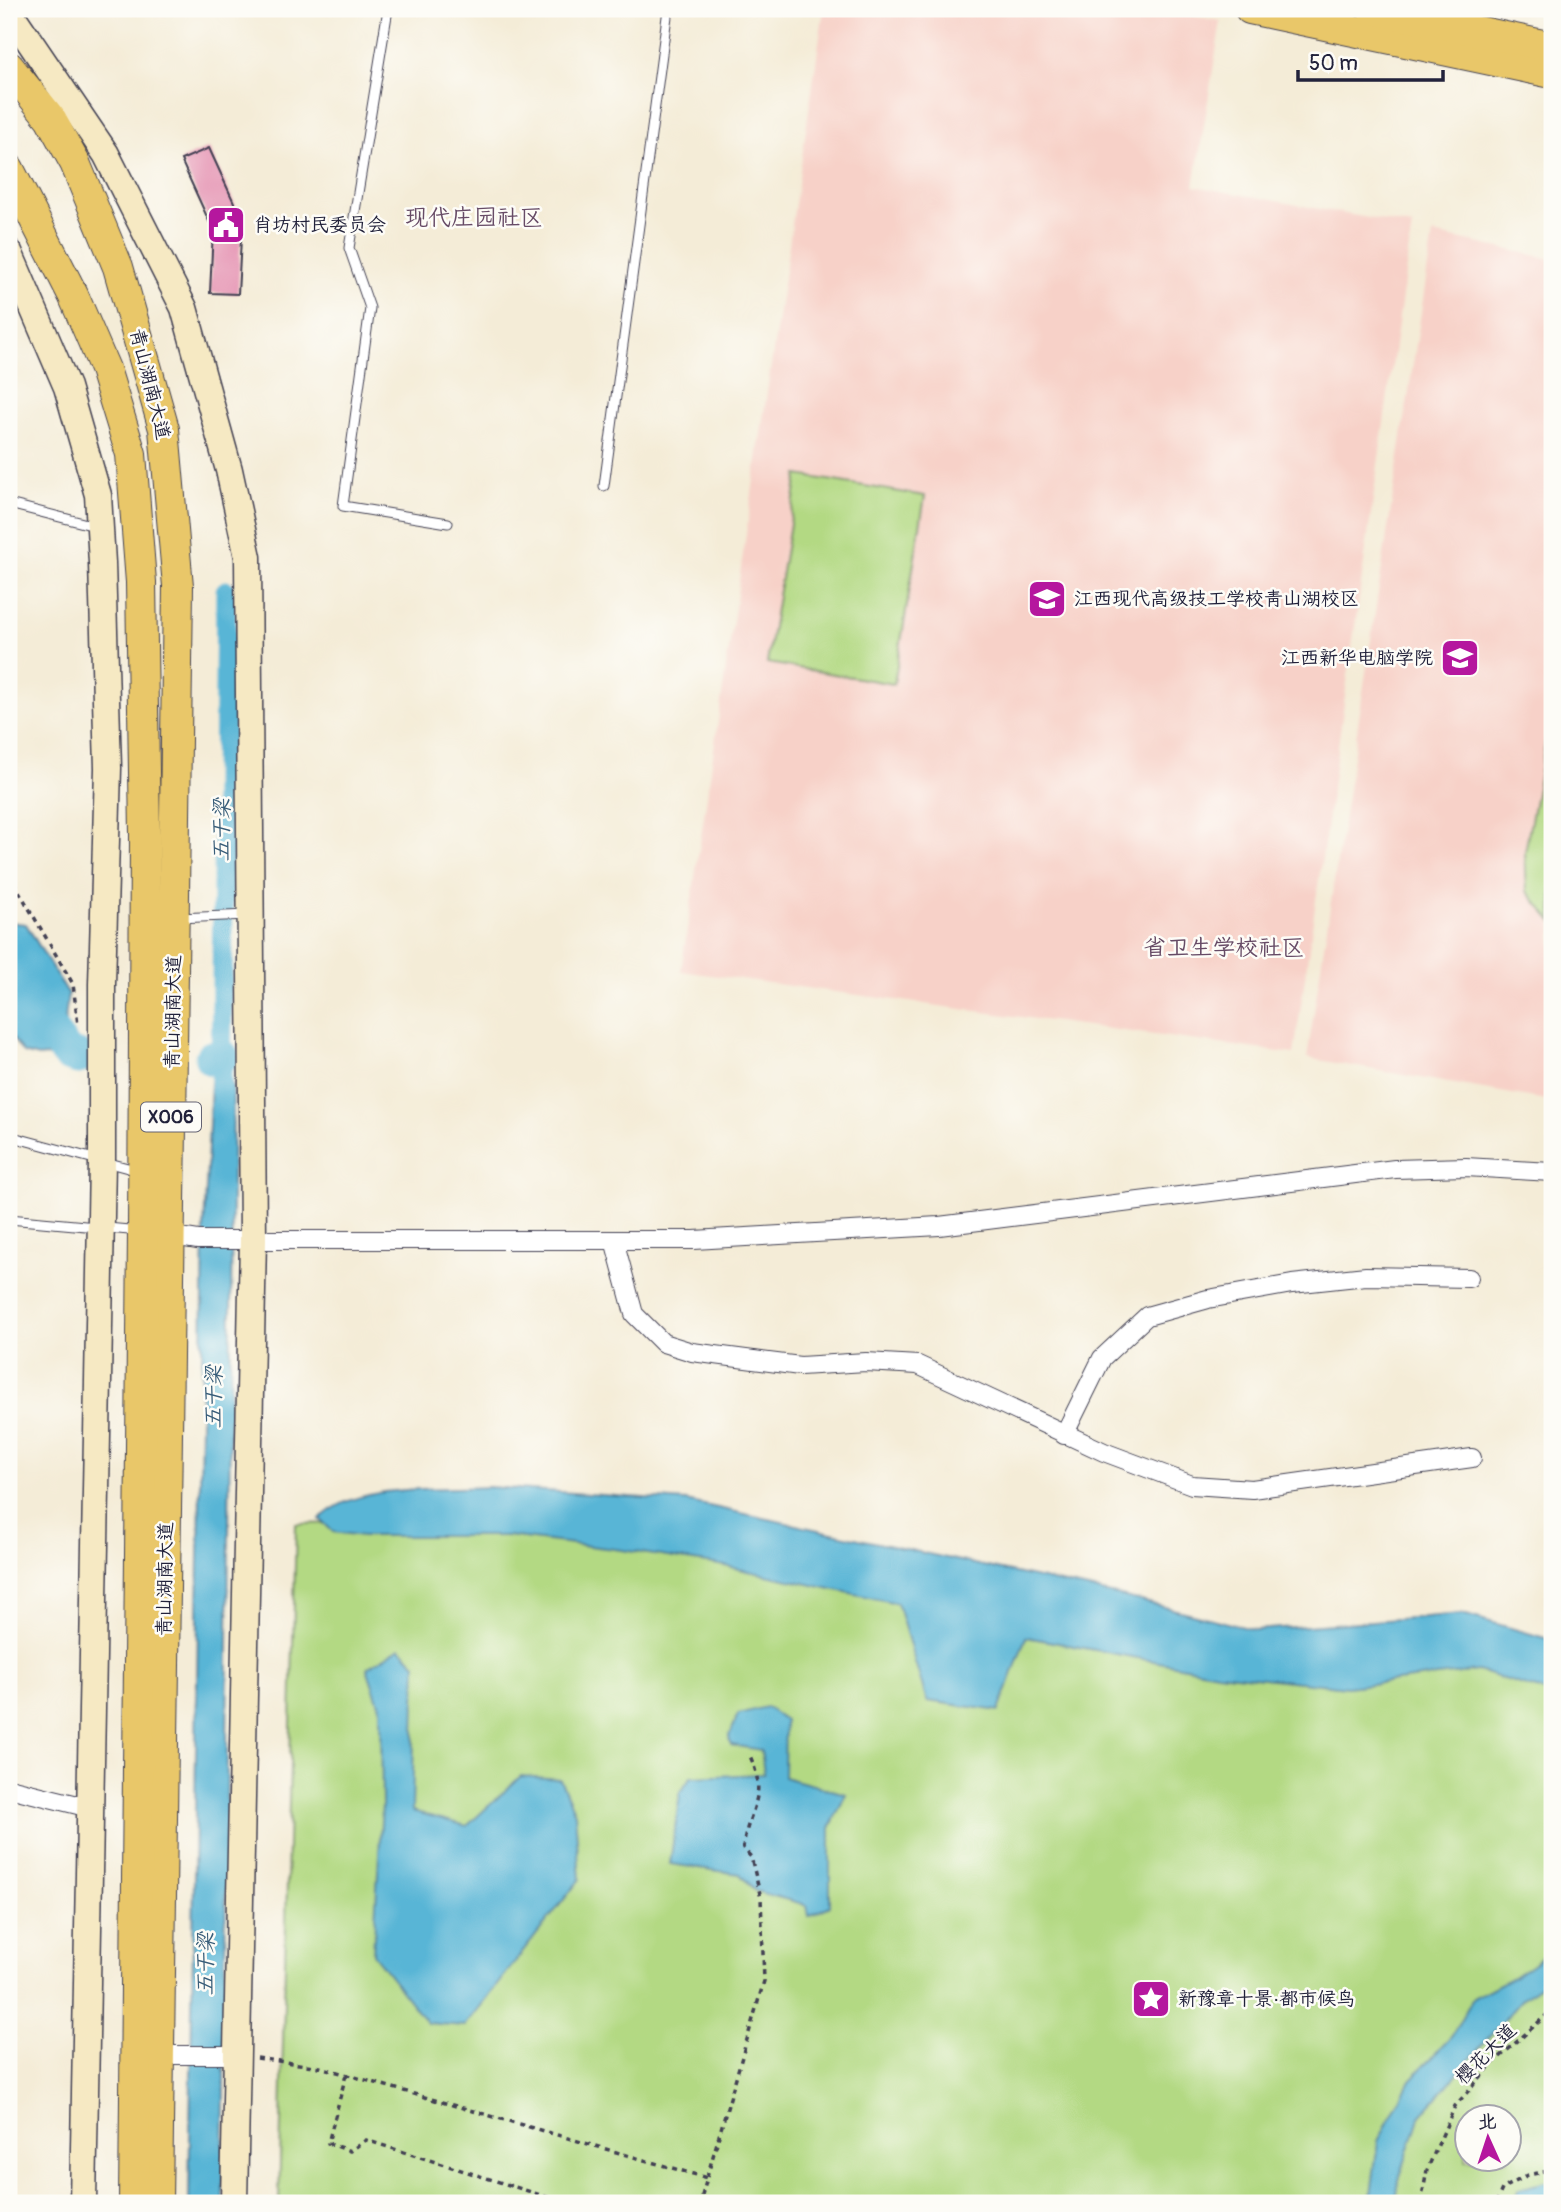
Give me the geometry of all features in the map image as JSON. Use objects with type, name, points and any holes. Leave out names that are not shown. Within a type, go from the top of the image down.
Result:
[{"type":"main road","points":[[1250,9],[1552,74]]},
{"type":"main road","points":[[1372,9],[1552,47]]},
{"type":"main road","points":[[9,11],[98,143],[184,308],[229,470],[248,557],[249,1239],[234,2055],[234,2203]]},
{"type":"main road","name":"青山湖南大道","points":[[9,67],[50,118],[75,163],[118,267],[164,429],[178,586],[185,918],[156,1233],[160,2055],[157,2203]]},
{"type":"main road","name":"青山湖南大道","points":[[9,169],[73,295],[105,369],[131,454],[141,582],[145,835],[142,1172],[156,1233]]},
{"type":"main road","points":[[9,251],[67,387],[97,495],[99,527],[108,768],[102,984],[102,1161],[83,2203]]},
{"type":"main road","name":"青山湖南大道","points":[[134,2203],[160,2055]]},
{"type":"street","points":[[75,163],[98,143]]},
{"type":"street","points":[[156,1233],[198,1240],[694,1240],[939,1226],[1395,1169],[1466,1167],[1552,1172]]},
{"type":"street","points":[[614,1240],[634,1314],[663,1343],[692,1352],[800,1366],[866,1362],[918,1366],[1064,1435],[1192,1485],[1252,1489],[1472,1458]]},
{"type":"street","points":[[1064,1435],[1102,1358],[1147,1316],[1208,1299],[1292,1284],[1366,1276],[1469,1278]]},
{"type":"street","points":[[9,1788],[90,1808]]},
{"type":"street","points":[[160,2055],[234,2055]]},
{"type":"lane","points":[[388,9],[349,248],[370,308],[343,506],[448,523]]},
{"type":"lane","points":[[604,486],[668,9]]},
{"type":"lane","points":[[9,504],[99,527]]},
{"type":"lane","points":[[185,918],[247,915]]},
{"type":"lane","points":[[9,1136],[142,1172]]},
{"type":"lane","points":[[9,1219],[156,1233]]},
{"type":"path","points":[[9,874],[73,984],[78,1027]]},
{"type":"path","points":[[700,2203],[764,1981],[761,1898],[751,1857],[743,1846],[759,1797],[756,1773],[750,1756]]},
{"type":"path","name":"樱花大道","points":[[1422,2203],[1427,2170],[1455,2106],[1491,2066],[1552,2010]]},
{"type":"path","points":[[234,2055],[320,2067],[707,2178]]},
{"type":"path","points":[[346,2075],[328,2143],[350,2151],[366,2140],[566,2203]]},
{"type":"path","points":[[1496,2203],[1502,2189],[1528,2175],[1552,2170]]},
{"type":"shaded area","name":"江西现代高级技工学校青山湖校区","points":[[824,9],[1150,9],[1221,21],[1194,186],[1412,226],[1294,1054],[681,971]]},
{"type":"shaded area","name":"江西新华电脑学院","points":[[1433,234],[1552,259],[1552,1101],[1307,1058]]},
{"type":"green space","points":[[798,475],[925,496],[894,684],[767,663]]},
{"type":"green space","points":[[1552,710],[1552,921],[1527,891],[1525,852]]},
{"type":"green space","points":[[661,1517],[1262,1660],[1552,1664],[1552,2203],[279,2203],[296,1524]]},
{"type":"water","points":[[9,922],[26,924],[68,994],[64,1029],[68,1054],[38,1057],[23,1053],[9,1033]]},
{"type":"water","points":[[222,1063],[233,1087],[223,2203],[189,2203],[204,1229],[211,1083],[213,1073]]},
{"type":"water","points":[[489,1487],[686,1501],[1125,1597],[1255,1630],[1463,1614],[1552,1640],[1552,1694],[1478,1671],[1347,1687],[1217,1673],[1026,1637],[999,1711],[927,1701],[897,1603],[720,1565],[622,1550],[507,1536],[363,1536],[333,1532],[320,1519],[335,1507],[376,1493]]},
{"type":"water","points":[[400,1648],[416,1664],[412,1811],[467,1826],[521,1776],[560,1779],[575,1813],[580,1879],[465,2026],[427,2023],[373,1954],[382,1805],[381,1710],[367,1668]]},
{"type":"water","points":[[766,1707],[785,1720],[784,1777],[846,1794],[830,1828],[830,1906],[809,1916],[807,1905],[755,1891],[740,1874],[670,1864],[680,1793],[691,1777],[764,1774],[761,1750],[731,1745],[729,1738],[738,1714]]},
{"type":"water","points":[[1552,1951],[1552,1977],[1522,1999],[1419,2118],[1399,2180],[1396,2203],[1370,2203],[1378,2141],[1410,2080],[1452,2036],[1473,1998],[1515,1976]]},
{"type":"water","points":[[1552,2180],[1552,2203],[1512,2203],[1519,2189]]},
{"type":"building","name":"肖坊村民委员会","points":[[209,148],[242,220],[238,294],[210,293],[213,230],[181,160]]},
{"type":"waterway","name":"五干梁","points":[[221,1092],[226,591]]},
{"type":"waterway","points":[[9,978],[68,1054],[78,1057]]},
{"type":"waterway","points":[[212,1058],[222,1057]]},
{"type":"place","name":"肖坊村民委员会","points":[[226,225]]},
{"type":"place","name":"江西现代高级技工学校青山湖校区","points":[[1047,599]]},
{"type":"place","name":"江西新华电脑学院","points":[[1460,658]]},
{"type":"place","name":"新豫章十景·都市候鸟","points":[[1151,1999]]},
{"type":"district","name":"现代庄园社区","points":[[474,217]]},
{"type":"district","name":"省卫生学校社区","points":[[1224,947]]}]
